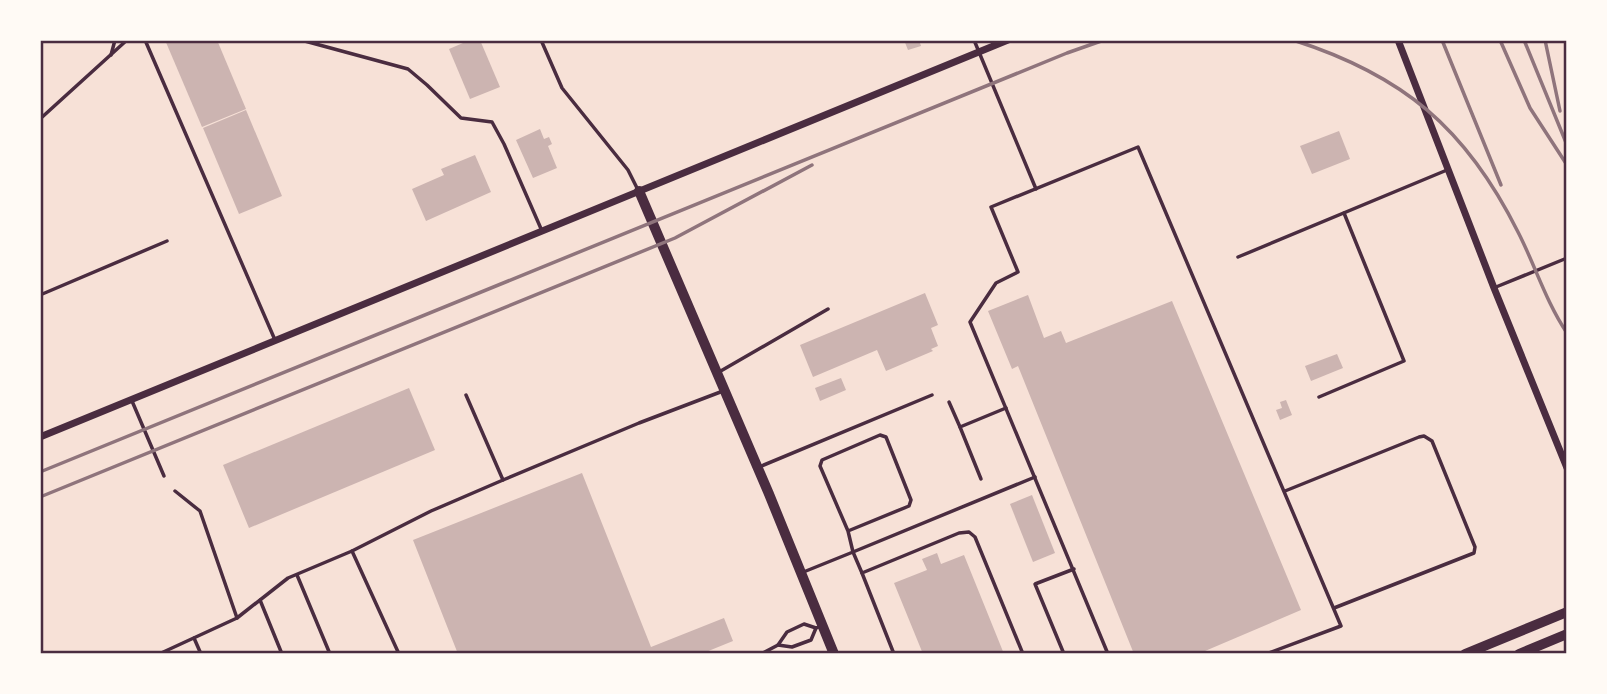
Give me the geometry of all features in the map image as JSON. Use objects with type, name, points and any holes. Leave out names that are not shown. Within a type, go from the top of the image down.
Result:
[{"type":"main road","points":[[1465,654],[1567,612]]},
{"type":"main road","points":[[1519,654],[1567,634]]},
{"type":"street","points":[[40,437],[1008,40]]},
{"type":"street","points":[[1398,40],[1567,468]]},
{"type":"street","points":[[639,191],[801,573],[819,627],[834,654]]},
{"type":"lane","points":[[111,55],[115,40]]},
{"type":"lane","points":[[40,119],[128,40]]},
{"type":"lane","points":[[145,40],[275,340]]},
{"type":"lane","points":[[300,40],[408,69],[461,118],[492,122],[542,231]]},
{"type":"lane","points":[[541,40],[562,88],[628,170],[639,191]]},
{"type":"lane","points":[[974,40],[1036,189]]},
{"type":"lane","points":[[1108,654],[970,322],[996,283],[1018,272],[991,207],[1138,147],[1341,625],[1266,654]]},
{"type":"lane","points":[[1238,257],[1449,170]]},
{"type":"lane","points":[[1319,397],[1404,361],[1344,213]]},
{"type":"lane","points":[[40,295],[167,241]]},
{"type":"lane","points":[[1494,288],[1567,258]]},
{"type":"lane","points":[[718,373],[828,309]]},
{"type":"lane","points":[[159,654],[237,618],[288,578],[352,551],[431,511],[639,423],[725,391]]},
{"type":"lane","points":[[466,395],[503,480]]},
{"type":"lane","points":[[757,468],[932,395]]},
{"type":"lane","points":[[131,399],[164,476]]},
{"type":"lane","points":[[949,402],[981,479]]},
{"type":"lane","points":[[960,427],[1006,408]]},
{"type":"lane","points":[[848,531],[909,506],[911,500],[886,437],[880,435],[821,460],[820,466],[848,531],[853,552],[894,654]]},
{"type":"lane","points":[[1285,491],[1419,437],[1424,436],[1432,441],[1475,547],[1474,553],[1334,608]]},
{"type":"lane","points":[[801,573],[1035,477]]},
{"type":"lane","points":[[176,491],[200,511],[237,618]]},
{"type":"lane","points":[[862,573],[959,533],[969,532],[975,537],[1023,654]]},
{"type":"lane","points":[[352,551],[399,654]]},
{"type":"lane","points":[[1064,654],[1035,584],[1074,569]]},
{"type":"lane","points":[[297,575],[330,654]]},
{"type":"lane","points":[[260,600],[282,654]]},
{"type":"lane","points":[[762,654],[779,645],[787,632],[804,624],[819,627],[811,640],[792,647],[779,645]]},
{"type":"lane","points":[[194,638],[201,654]]},
{"type":"building","points":[[165,40],[217,40],[246,109],[202,127]]},
{"type":"building","points":[[470,40],[480,40],[500,87],[470,99],[449,49]]},
{"type":"building","points":[[904,40],[919,40],[921,46],[908,50]]},
{"type":"building","points":[[246,110],[282,196],[239,214],[203,128]]},
{"type":"building","points":[[540,129],[544,139],[549,137],[552,144],[548,146],[557,168],[533,178],[516,140]]},
{"type":"building","points":[[1339,131],[1350,159],[1312,174],[1300,146]]},
{"type":"building","points":[[475,155],[491,192],[426,221],[412,189],[444,175],[441,169]]},
{"type":"building","points":[[925,293],[938,325],[931,328],[938,346],[931,349],[933,351],[886,371],[877,350],[813,377],[800,345]]},
{"type":"building","points":[[1028,295],[1044,338],[1061,331],[1066,343],[1172,301],[1301,610],[1198,654],[1134,654],[1018,366],[1012,369],[988,311]]},
{"type":"building","points":[[1337,354],[1343,368],[1311,381],[1305,366]]},
{"type":"building","points":[[841,378],[846,390],[820,401],[815,388]]},
{"type":"building","points":[[409,388],[435,450],[249,528],[223,465]]},
{"type":"building","points":[[1286,400],[1292,415],[1280,420],[1276,410],[1282,408],[1280,402]]},
{"type":"building","points":[[582,473],[651,647],[724,618],[733,641],[701,654],[458,654],[413,540]]},
{"type":"building","points":[[1032,495],[1055,553],[1033,562],[1010,504]]},
{"type":"building","points":[[937,553],[941,564],[964,555],[1004,654],[923,654],[894,583],[927,570],[922,559]]},
{"type":"railway","points":[[40,472],[1104,40]]},
{"type":"railway","points":[[1293,40],[1367,70],[1427,110],[1453,135],[1498,195],[1567,333]]},
{"type":"railway","points":[[1442,40],[1501,185]]},
{"type":"railway","points":[[1500,40],[1530,108],[1567,165]]},
{"type":"railway","points":[[1524,40],[1567,145]]},
{"type":"railway","points":[[1545,40],[1560,111]]},
{"type":"railway","points":[[40,497],[675,238],[812,165]]}]
